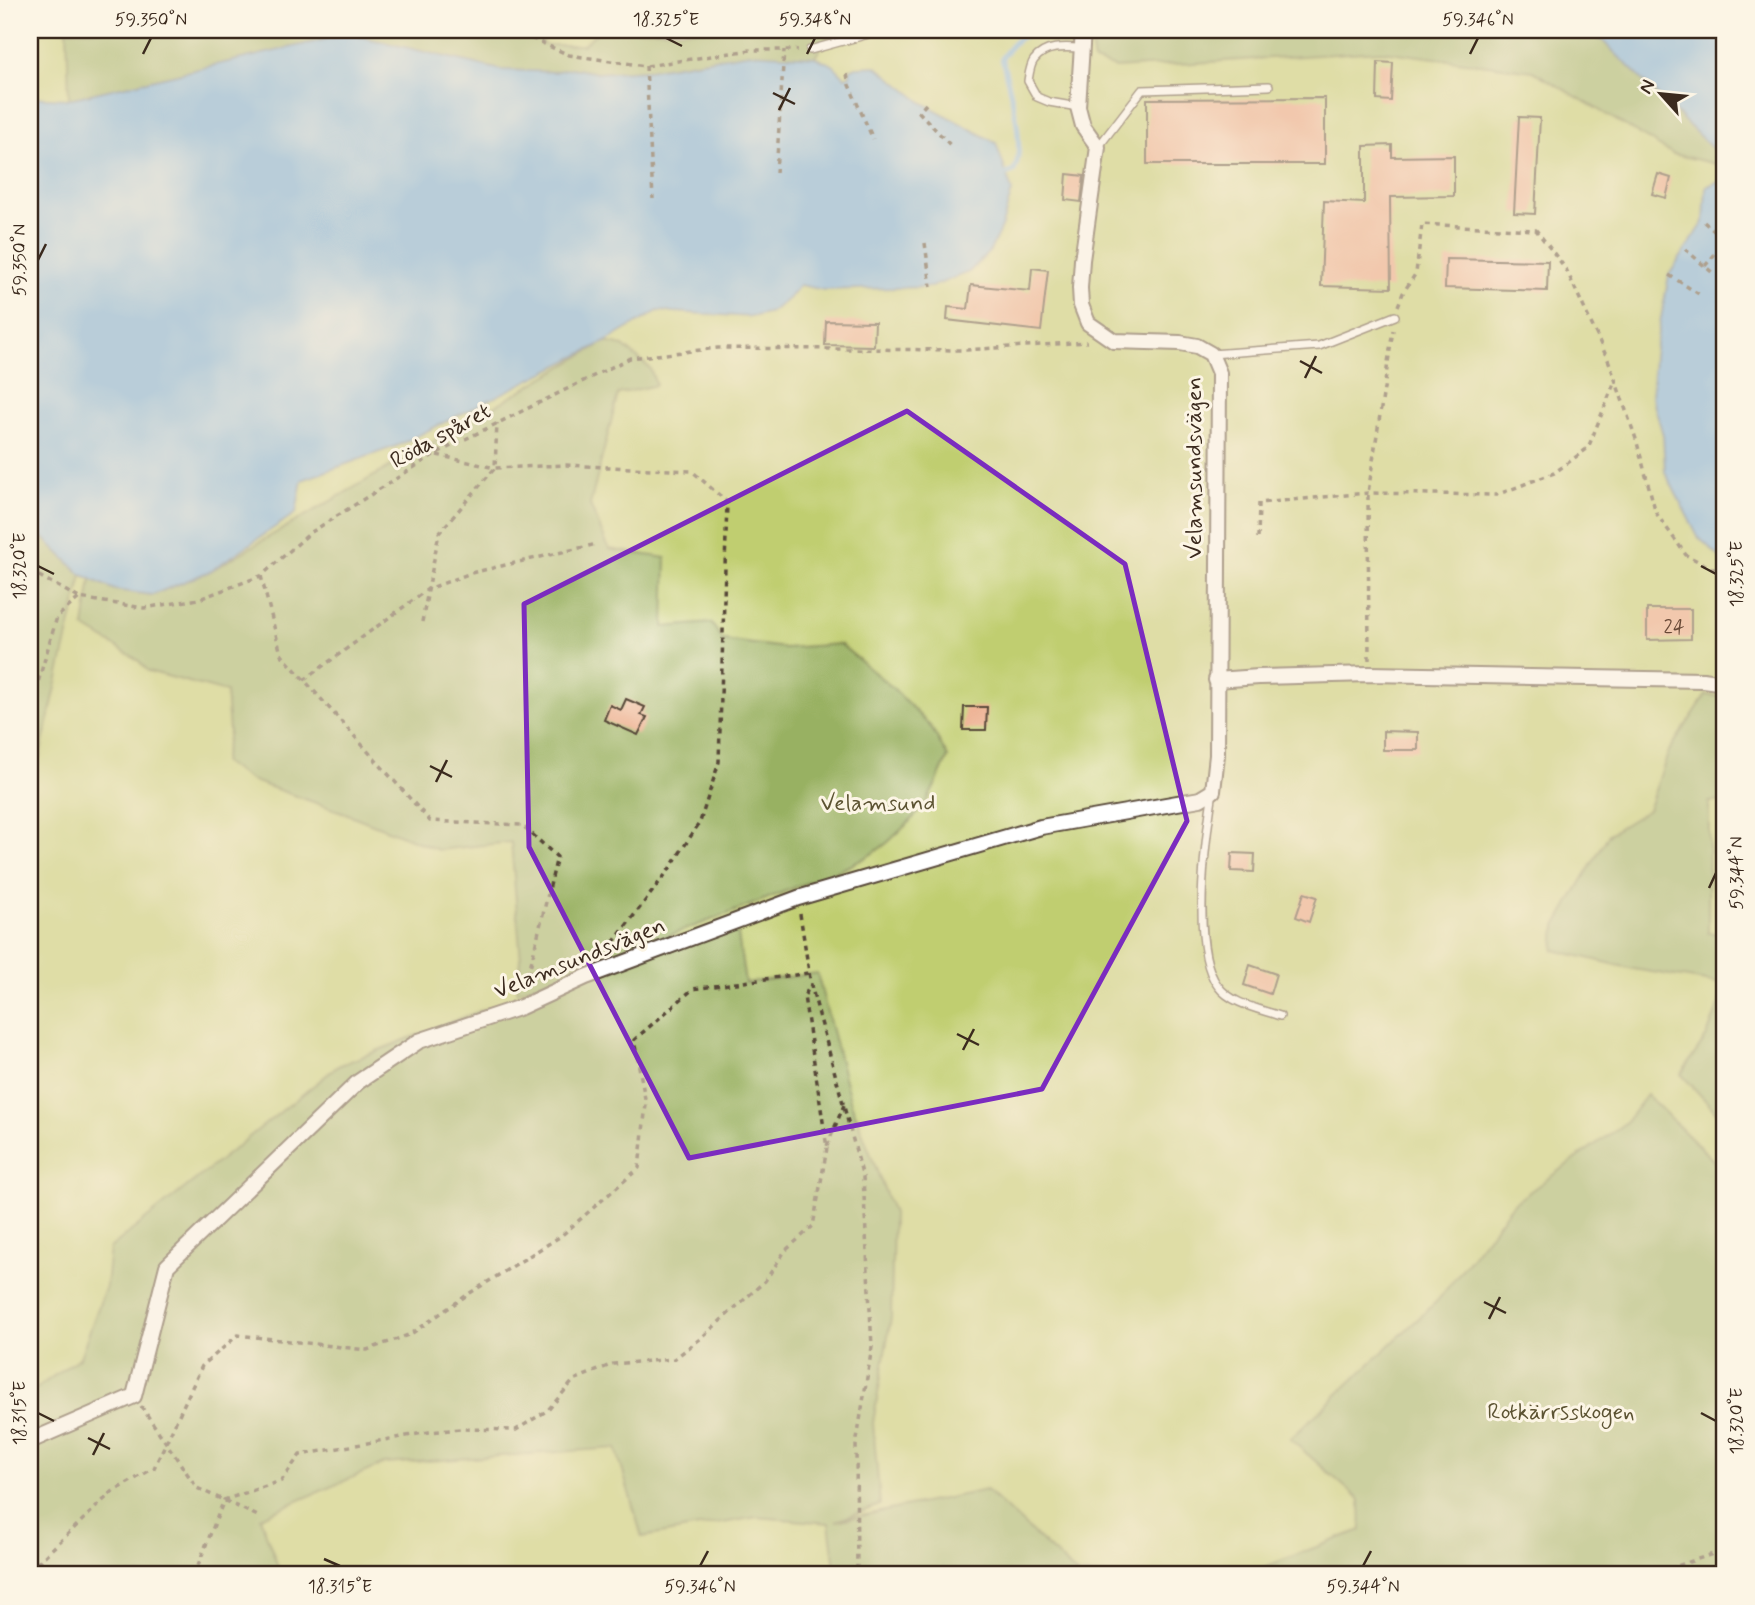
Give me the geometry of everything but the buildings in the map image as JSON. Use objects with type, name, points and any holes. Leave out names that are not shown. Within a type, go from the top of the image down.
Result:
[{"type":"street","points":[[1083,30],[1077,107],[1083,125],[1098,147]]},
{"type":"street","name":"Velamsundsvägen","points":[[134,1396],[167,1266],[358,1082],[419,1041],[521,1007],[586,977],[797,898],[1041,827],[1200,799],[1213,791],[1217,755],[1219,373],[1210,354],[1197,346],[1114,341],[1088,323],[1081,305],[1080,288],[1098,147]]},
{"type":"street","points":[[1216,680],[1369,674],[1703,680],[1725,683]]},
{"type":"street","points":[[30,1441],[134,1396]]},
{"type":"lane","points":[[810,50],[883,30]]},
{"type":"lane","points":[[1077,107],[1037,97],[1028,82],[1033,61],[1041,54],[1049,49],[1082,48]]},
{"type":"lane","points":[[1098,147],[1142,90],[1269,86]]},
{"type":"lane","points":[[1210,354],[1319,346],[1395,316]]},
{"type":"lane","points":[[1213,791],[1203,852],[1203,953],[1218,987],[1237,1001],[1280,1016]]},
{"type":"path","points":[[513,30],[569,55],[646,66],[751,50],[810,50]]},
{"type":"path","points":[[776,173],[784,50]]},
{"type":"path","points":[[646,66],[653,199]]},
{"type":"path","points":[[847,74],[849,85],[873,139]]},
{"type":"path","points":[[926,104],[919,112],[952,147]]},
{"type":"path","points":[[1704,222],[1725,242],[1705,266]]},
{"type":"path","points":[[1369,674],[1368,493],[1395,316],[1403,293],[1416,272],[1422,224],[1536,230],[1566,269],[1615,380],[1636,439],[1656,513],[1686,555],[1725,575]]},
{"type":"path","points":[[925,243],[931,287]]},
{"type":"path","points":[[1685,249],[1714,274]]},
{"type":"path","points":[[1669,275],[1702,296]]},
{"type":"path","name":"Röda spåret","points":[[79,598],[144,608],[199,599],[261,576],[310,533],[435,454],[630,358],[718,348],[965,350],[1087,342]]},
{"type":"path","points":[[1258,538],[1259,503],[1368,493],[1496,495],[1554,473],[1588,448],[1615,380]]},
{"type":"path","points":[[422,622],[439,533],[495,468],[498,424]]},
{"type":"path","points":[[435,454],[495,468],[566,465],[692,471],[727,502],[719,762],[700,822],[668,871],[603,956]]},
{"type":"path","points":[[304,680],[428,589],[471,573],[597,544]]},
{"type":"path","points":[[30,571],[79,598],[57,617],[30,710]]},
{"type":"path","points":[[261,576],[281,654],[430,821],[522,825],[557,857],[521,1007]]},
{"type":"path","points":[[797,898],[811,985],[863,1177],[872,1347],[856,1445],[857,1575]]},
{"type":"path","points":[[30,1570],[112,1492],[154,1468],[202,1366],[238,1335],[367,1350],[411,1334],[561,1236],[639,1168],[646,1104],[634,1040],[693,989],[809,973]]},
{"type":"path","points":[[811,985],[804,996],[827,1148]]},
{"type":"path","points":[[194,1575],[225,1500],[281,1481],[300,1455],[429,1432],[516,1430],[548,1410],[575,1380],[613,1364],[674,1359],[765,1281],[785,1251],[813,1226],[827,1148],[844,1105]]},
{"type":"path","points":[[134,1396],[197,1488],[260,1517]]},
{"type":"path","points":[[1650,1575],[1725,1550]]},
{"type":"highlighted area","points":[[907,411],[1125,564],[1187,821],[1042,1089],[689,1158],[529,847],[524,604]]},
{"type":"green space","name":"Velamsund","points":[[30,30],[1725,30],[1725,1575],[30,1575]]},
{"type":"green space","points":[[67,30],[537,30],[544,45],[583,45],[599,30],[832,30],[815,57],[718,58],[648,70],[597,73],[571,68],[554,72],[501,70],[349,34],[69,99]]},
{"type":"green space","points":[[1089,30],[1578,30],[1602,40],[1725,161],[1725,166],[1673,154],[1533,71],[1382,51],[1116,68],[1094,61]]},
{"type":"green space","points":[[605,342],[623,346],[650,368],[656,385],[618,394],[590,505],[609,549],[666,558],[664,627],[711,623],[723,640],[785,648],[840,644],[893,688],[931,727],[948,757],[924,806],[875,852],[836,872],[517,992],[521,960],[511,842],[438,850],[345,813],[250,780],[223,762],[229,732],[226,692],[148,671],[138,660],[84,627],[91,579],[115,590],[152,595],[210,571]]},
{"type":"green space","points":[[30,525],[82,575],[30,799]]},
{"type":"green space","points":[[1706,695],[1725,697],[1725,801],[1709,802],[1708,933],[1725,933],[1725,984],[1633,969],[1554,950],[1556,926],[1609,834],[1648,810],[1669,751]]},
{"type":"green space","points":[[737,928],[745,983],[817,973],[850,1100],[893,1213],[891,1318],[873,1423],[880,1505],[836,1521],[986,1490],[1078,1575],[836,1575],[829,1523],[757,1517],[642,1537],[616,1448],[384,1464],[260,1517],[281,1575],[30,1575],[30,1393],[80,1357],[106,1286],[110,1248],[338,1066],[621,956]]},
{"type":"green space","points":[[1725,987],[1725,1122],[1681,1074],[1707,1036]]},
{"type":"green space","name":"Rotkärrsskogen","points":[[1647,1095],[1725,1172],[1725,1575],[1220,1575],[1251,1572],[1361,1530],[1360,1500],[1290,1439],[1437,1301],[1514,1203],[1625,1123]]},
{"type":"water","points":[[1578,30],[1725,30],[1725,161],[1602,40]]},
{"type":"water","points":[[349,34],[501,70],[554,72],[571,68],[597,73],[648,70],[750,53],[815,57],[833,65],[845,77],[856,67],[876,66],[923,103],[996,143],[1012,191],[1002,225],[990,251],[969,272],[931,287],[824,290],[800,285],[771,312],[751,317],[658,311],[605,342],[399,445],[302,480],[296,513],[210,571],[152,595],[115,590],[82,575],[30,525],[30,97],[69,99]]},
{"type":"water","points":[[1725,178],[1725,562],[1698,537],[1665,472],[1663,435],[1652,397],[1654,355],[1669,275],[1704,222],[1706,187]]},
{"type":"waterway","points":[[1006,174],[1014,171],[1019,146],[1016,116],[1002,58],[1015,42],[1028,34],[1062,34]]}]
